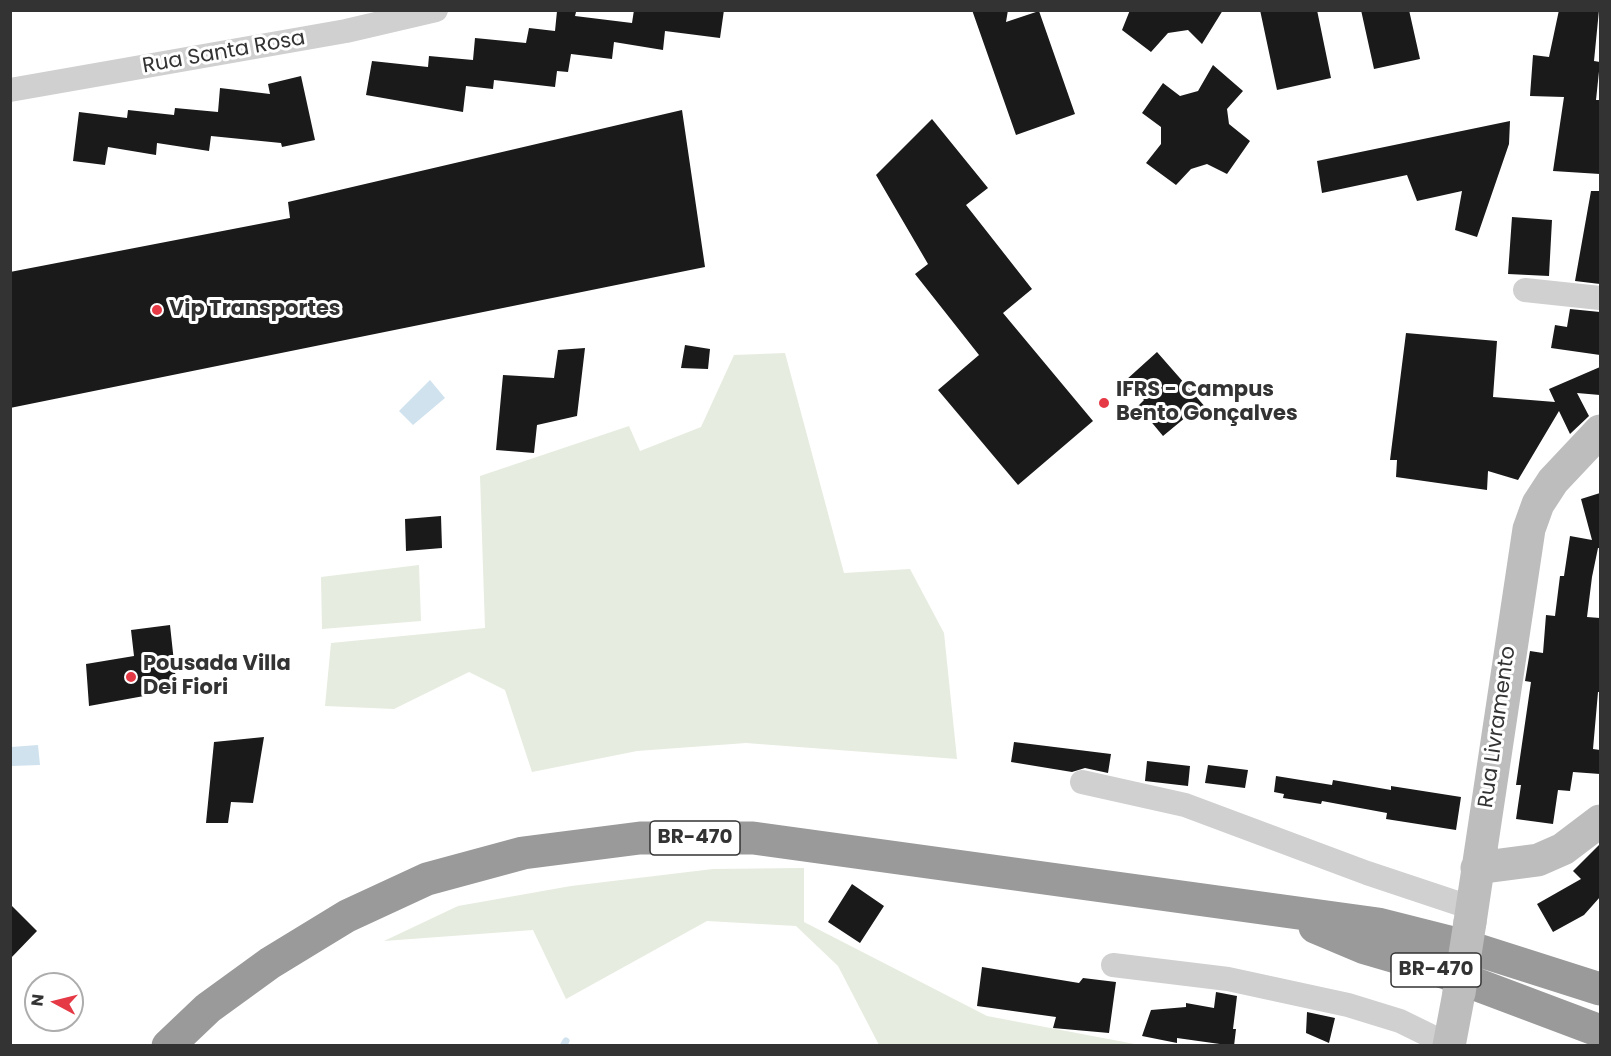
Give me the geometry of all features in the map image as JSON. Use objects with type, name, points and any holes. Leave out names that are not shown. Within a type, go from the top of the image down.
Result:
[{"type":"highway","name":"BR-470","points":[[168,1046],[208,1008],[270,963],[347,916],[427,879],[523,853],[640,838],[753,838],[1378,924],[1416,932],[1600,989]]},
{"type":"highway","name":"BR-470","points":[[1272,910],[1365,948],[1430,968],[1600,1030]]},
{"type":"main road","name":"Rua Livramento","points":[[1449,1045],[1459,993],[1529,529],[1538,504],[1553,481],[1600,432]]},
{"type":"main road","points":[[1478,868],[1538,860],[1563,849],[1600,821]]},
{"type":"street","name":"Rua Santa Rosa","points":[[10,90],[347,21],[436,10]]},
{"type":"street","points":[[1525,291],[1600,298]]},
{"type":"street","points":[[1082,782],[1185,805],[1367,873],[1471,915]]},
{"type":"street","points":[[1113,964],[1228,979],[1348,1005],[1400,1021],[1449,1045]]},
{"type":"shaded area","points":[[785,353],[844,573],[910,569],[944,633],[957,759],[746,743],[637,751],[532,772],[505,690],[469,672],[394,709],[325,706],[331,643],[485,628],[480,476],[629,426],[640,451],[701,427],[734,355]]},
{"type":"shaded area","points":[[419,565],[421,621],[322,629],[321,577]]},
{"type":"shaded area","points":[[804,868],[804,922],[987,1016],[1140,1045],[879,1045],[838,966],[796,926],[707,921],[566,999],[533,930],[384,941],[458,906],[571,886],[713,869]]},
{"type":"water","points":[[430,380],[445,398],[413,425],[399,411]]},
{"type":"water","points":[[38,745],[40,765],[11,766],[11,747]]},
{"type":"building","points":[[634,10],[724,10],[720,38],[665,31],[663,50],[614,42],[612,59],[571,54],[568,72],[557,71],[555,87],[494,80],[493,89],[466,86],[463,112],[366,95],[372,61],[428,67],[429,56],[473,60],[475,38],[526,43],[529,28],[555,31],[557,11],[576,12],[575,16],[632,23]]},
{"type":"building","points":[[972,10],[1008,10],[1006,22],[1039,11],[1075,114],[1016,135]]},
{"type":"building","points":[[1130,10],[1223,10],[1202,44],[1188,30],[1168,33],[1151,52],[1122,30]]},
{"type":"building","points":[[1260,10],[1317,10],[1331,78],[1277,90]]},
{"type":"building","points":[[1361,10],[1409,10],[1420,59],[1374,69]]},
{"type":"building","points":[[1559,10],[1599,10],[1594,61],[1600,62],[1596,100],[1600,100],[1600,174],[1553,171],[1564,97],[1530,96],[1533,55],[1549,57]]},
{"type":"building","points":[[1213,65],[1243,91],[1227,109],[1229,124],[1250,141],[1227,174],[1207,164],[1191,169],[1176,185],[1146,163],[1161,144],[1161,127],[1142,113],[1163,83],[1180,96],[1198,91]]},
{"type":"building","points":[[301,76],[315,140],[282,147],[281,143],[211,136],[209,151],[157,143],[156,155],[108,147],[105,165],[73,161],[79,112],[127,118],[128,110],[174,115],[175,108],[218,112],[220,88],[270,94],[268,84]]},
{"type":"building","points":[[682,110],[705,267],[10,408],[10,272],[290,218],[288,202]]},
{"type":"building","points":[[932,119],[988,188],[966,205],[1032,289],[1003,313],[1093,421],[1018,485],[938,390],[979,355],[915,274],[928,264],[876,175]]},
{"type":"building","points":[[1510,121],[1509,144],[1477,237],[1455,230],[1462,191],[1417,201],[1407,175],[1322,193],[1317,161]]},
{"type":"building","points":[[1591,191],[1600,191],[1600,284],[1575,281]]},
{"type":"building","points":[[1512,217],[1552,220],[1549,276],[1508,274]]},
{"type":"building","points":[[1570,309],[1600,312],[1600,355],[1551,348],[1555,325],[1567,327]]},
{"type":"building","points":[[1406,333],[1497,341],[1493,397],[1555,402],[1549,389],[1600,367],[1600,395],[1577,393],[1589,416],[1570,434],[1559,411],[1518,480],[1488,471],[1487,490],[1396,477],[1397,460],[1390,460]]},
{"type":"building","points":[[685,345],[710,349],[708,369],[681,368]]},
{"type":"building","points":[[585,348],[577,416],[537,425],[534,453],[496,450],[503,375],[554,378],[558,350]]},
{"type":"building","points":[[1157,352],[1207,409],[1191,423],[1186,417],[1163,436],[1138,406],[1144,400],[1126,380]]},
{"type":"building","points":[[1600,493],[1600,548],[1598,548],[1592,577],[1587,617],[1600,618],[1600,692],[1598,692],[1593,749],[1600,750],[1600,774],[1573,772],[1570,791],[1558,790],[1553,824],[1516,819],[1521,785],[1516,785],[1531,682],[1525,681],[1530,651],[1543,653],[1546,615],[1555,616],[1560,576],[1564,576],[1570,536],[1592,540],[1581,499]]},
{"type":"building","points":[[441,516],[442,548],[406,551],[405,519]]},
{"type":"building","name":"Pousada Villa Dei Fiori","points":[[170,625],[177,690],[89,706],[86,664],[134,656],[131,630]]},
{"type":"building","points":[[264,737],[253,803],[231,802],[228,823],[206,823],[214,742]]},
{"type":"building","points":[[1014,742],[1111,754],[1108,773],[1085,768],[1072,772],[1011,762]]},
{"type":"building","points":[[1147,761],[1190,766],[1188,786],[1145,781]]},
{"type":"building","points":[[1208,765],[1248,770],[1245,788],[1205,783]]},
{"type":"building","points":[[1276,776],[1332,785],[1333,780],[1391,790],[1391,786],[1461,797],[1456,830],[1386,819],[1387,813],[1322,801],[1321,804],[1283,798],[1284,794],[1274,792]]},
{"type":"building","points":[[1600,844],[1600,897],[1584,915],[1553,932],[1537,904],[1581,879],[1573,871]]},
{"type":"building","points":[[852,884],[884,906],[860,943],[828,922]]},
{"type":"building","points":[[10,904],[37,931],[10,959]]},
{"type":"building","points":[[982,967],[1079,983],[1083,978],[1116,982],[1109,1033],[1053,1028],[1056,1017],[977,1006]]},
{"type":"building","points":[[1216,992],[1237,996],[1233,1029],[1236,1029],[1234,1046],[1177,1038],[1177,1043],[1142,1036],[1151,1010],[1186,1007],[1186,1003],[1214,1008]]},
{"type":"building","points":[[1307,1012],[1335,1018],[1329,1043],[1306,1033]]},
{"type":"waterway","points":[[563,1046],[566,1041]]},
{"type":"place","name":"Vip Transportes","points":[[157,310]]},
{"type":"place","name":"IFRS - Campus Bento Gonçalves","points":[[1104,403]]},
{"type":"place","name":"Pousada Villa Dei Fiori","points":[[131,677]]}]
